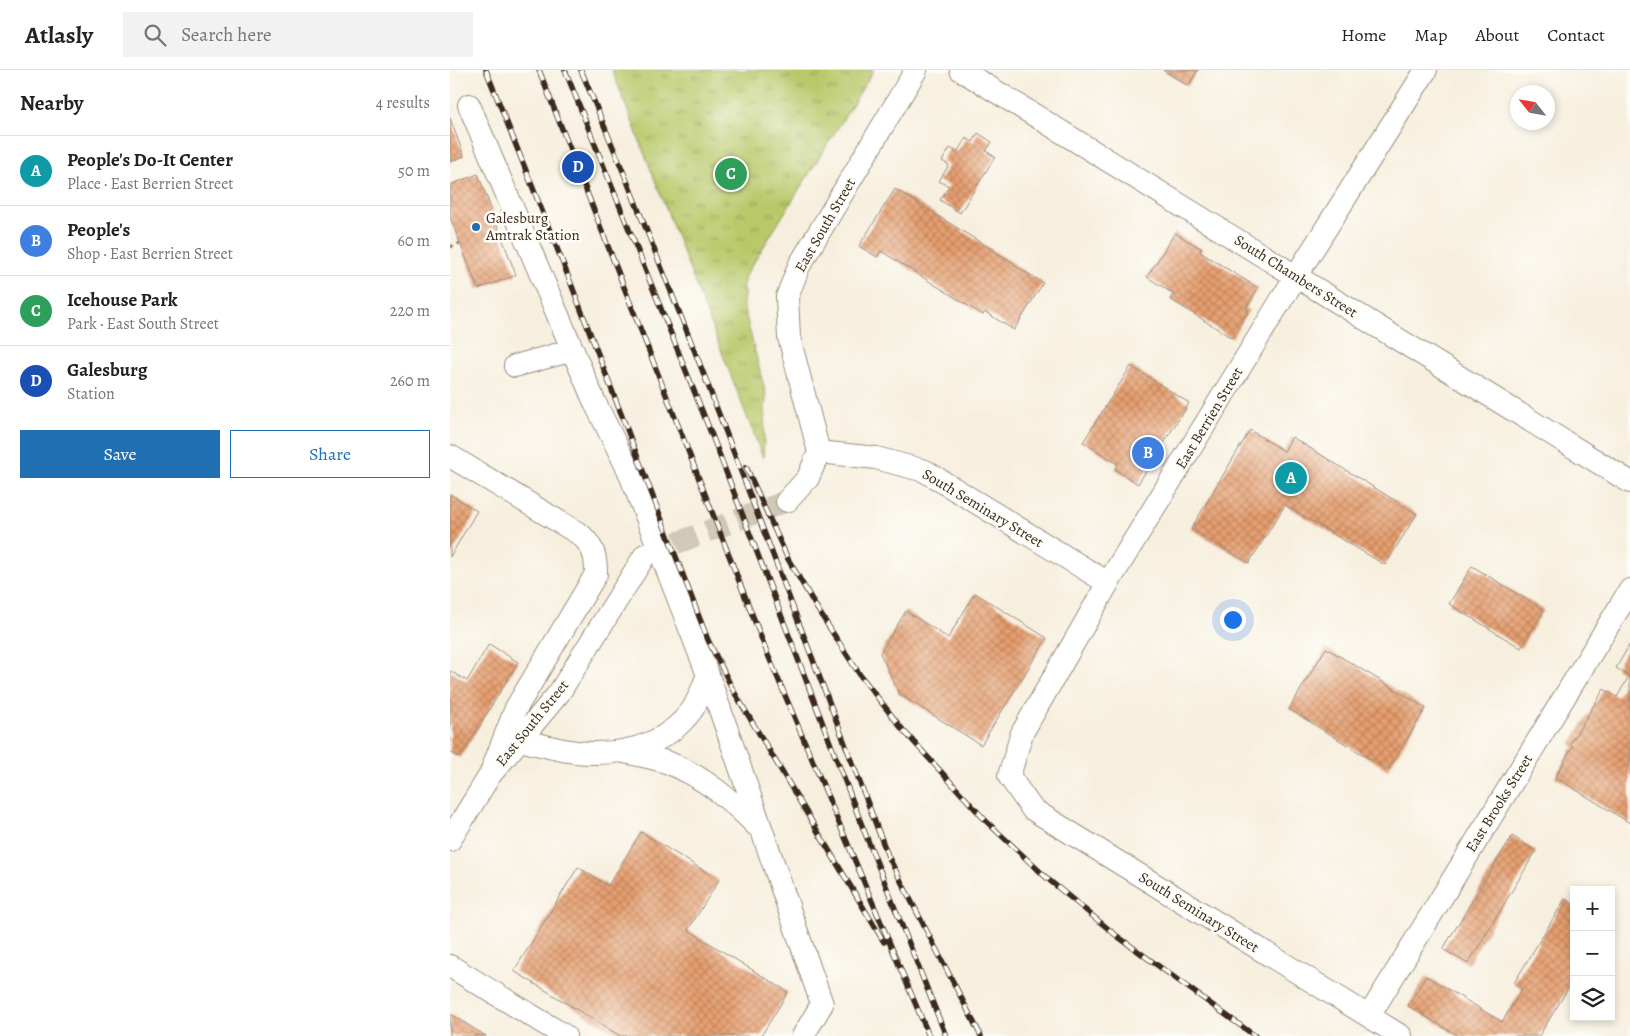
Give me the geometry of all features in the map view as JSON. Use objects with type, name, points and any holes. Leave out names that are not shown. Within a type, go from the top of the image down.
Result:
[{"type":"street","name":"East South Street","points":[[819,452],[788,337],[787,297],[799,266],[916,70]]},
{"type":"street","name":"South Chambers Street","points":[[961,70],[1630,482]]},
{"type":"street","name":"East Berrien Street","points":[[1009,776],[1022,732],[1108,583],[1296,276],[1426,70]]},
{"type":"street","points":[[469,105],[595,403],[628,469],[708,675],[822,1004],[803,1036]]},
{"type":"street","points":[[515,366],[573,350]]},
{"type":"street","points":[[787,502],[808,478],[819,452]]},
{"type":"street","name":"South Seminary Street","points":[[819,452],[876,458],[925,471],[1108,583]]},
{"type":"street","points":[[450,456],[581,535],[590,544],[596,558],[596,574],[516,708],[490,775]]},
{"type":"street","name":"East South Street","points":[[450,840],[490,775],[559,693],[645,555]]},
{"type":"street","name":"East Brooks Street","points":[[1369,1016],[1630,590]]},
{"type":"street","points":[[623,752],[654,743],[678,727],[694,708],[708,675]]},
{"type":"street","points":[[520,740],[576,752],[623,752],[668,763],[699,778],[723,794],[761,830]]},
{"type":"street","name":"South Seminary Street","points":[[1009,776],[1032,809],[1401,1036]]},
{"type":"street","points":[[450,966],[565,1036]]},
{"type":"path","points":[[450,248],[460,243]]},
{"type":"green space","points":[[612,70],[874,70],[744,278],[744,308],[766,395],[763,458]]},
{"type":"building","points":[[1163,70],[1198,70],[1188,86]]},
{"type":"building","points":[[450,118],[464,156],[450,162]]},
{"type":"building","points":[[978,133],[992,142],[986,151],[995,157],[960,213],[940,200],[949,186],[939,181],[949,165],[942,161],[950,148],[957,152],[966,138],[973,142]]},
{"type":"building","name":"Galesburg Amtrak Station","points":[[478,174],[516,275],[478,289],[450,217],[450,185]]},
{"type":"building","points":[[895,189],[1043,283],[1014,330],[985,312],[983,315],[881,251],[877,257],[859,246]]},
{"type":"building","points":[[1175,233],[1202,249],[1200,252],[1258,288],[1246,308],[1249,310],[1232,338],[1170,299],[1174,294],[1147,277]]},
{"type":"building","points":[[1131,366],[1189,403],[1138,484],[1115,469],[1118,464],[1083,442]]},
{"type":"building","points":[[1250,430],[1284,451],[1292,437],[1417,514],[1385,565],[1285,505],[1249,563],[1191,529]]},
{"type":"building","points":[[450,494],[477,511],[450,557]]},
{"type":"building","points":[[1472,566],[1544,610],[1521,648],[1449,604]]},
{"type":"building","points":[[975,593],[1047,638],[981,745],[899,694],[880,653],[906,611],[948,638]]},
{"type":"building","points":[[489,644],[518,662],[460,758],[450,752],[450,671],[467,681]]},
{"type":"building","points":[[1630,644],[1630,823],[1555,777],[1573,746],[1570,744],[1604,689],[1617,697],[1629,676],[1616,668]]},
{"type":"building","points":[[1326,648],[1426,708],[1388,770],[1289,709]]},
{"type":"building","points":[[641,832],[719,880],[688,930],[788,992],[761,1036],[620,1036],[514,971],[578,867],[608,886]]},
{"type":"building","points":[[1512,836],[1536,851],[1468,964],[1443,949]]},
{"type":"building","points":[[1565,899],[1570,902],[1570,986],[1539,1036],[1458,1036],[1408,1006],[1426,976],[1502,1022],[1522,989],[1514,983]]},
{"type":"building","points":[[450,1014],[486,1036],[450,1036]]},
{"type":"tunnel","points":[[645,555],[787,501]]},
{"type":"railway","points":[[486,70],[570,281],[708,640],[733,690],[884,942]]},
{"type":"railway","points":[[539,70],[768,655],[929,1036]]},
{"type":"railway","points":[[565,70],[713,438],[863,828],[946,1036]]},
{"type":"railway","points":[[581,70],[701,367],[888,856],[981,1036]]},
{"type":"railway","points":[[746,467],[788,559],[818,610],[860,675],[903,730],[987,822],[1049,880],[1117,936],[1255,1036]]},
{"type":"place","name":"Galesburg","points":[[578,167]]},
{"type":"place","name":"Icehouse Park","points":[[731,174]]},
{"type":"place","name":"Galesburg Amtrak Station","points":[[476,227]]},
{"type":"place","name":"People's","points":[[1148,453]]},
{"type":"place","name":"People's Do-It Center","points":[[1291,478]]}]
